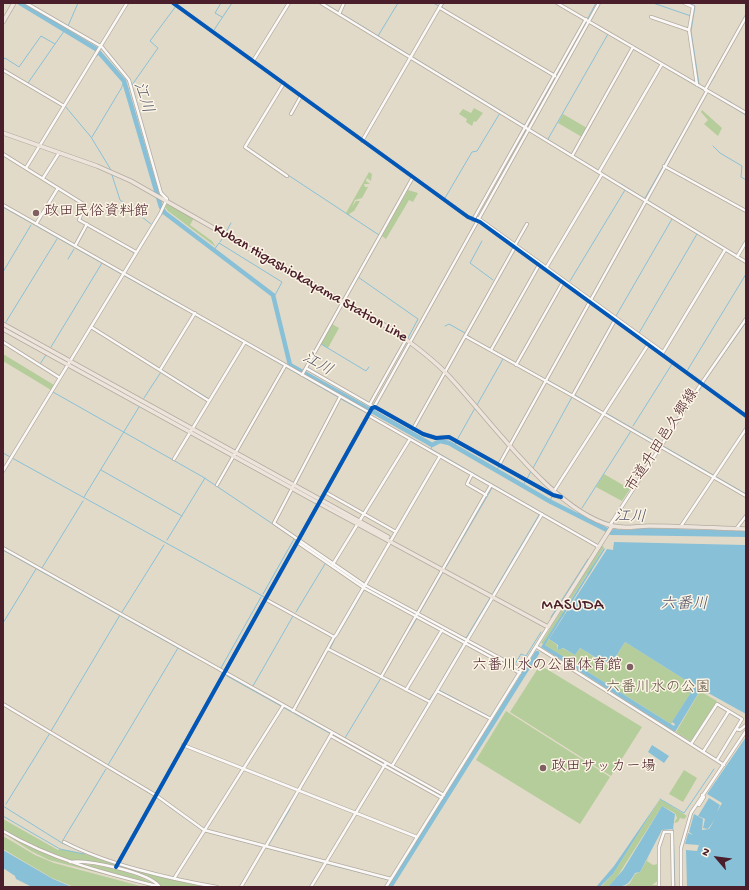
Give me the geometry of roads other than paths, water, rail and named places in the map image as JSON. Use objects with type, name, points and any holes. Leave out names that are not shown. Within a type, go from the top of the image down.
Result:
[{"type":"main road","points":[[3,22],[13,3]]},
{"type":"main road","name":"Kuban Higashiokayama Station Line","points":[[3,134],[106,170],[152,193],[344,302],[408,341],[445,372],[510,445],[554,491],[583,512],[611,527],[681,526],[746,529]]},
{"type":"main road","points":[[3,324],[69,363]]},
{"type":"main road","points":[[3,329],[192,430],[292,488],[359,522],[548,627],[608,535],[611,527]]},
{"type":"main road","points":[[235,454],[294,484],[320,501]]},
{"type":"street","points":[[3,471],[160,213],[164,206],[165,200],[161,193],[129,80],[100,47],[26,3]]},
{"type":"street","points":[[26,168],[126,3]]},
{"type":"street","points":[[173,3],[254,60],[413,177],[476,217],[539,265],[590,300],[648,345],[662,354]]},
{"type":"street","points":[[254,60],[288,3]]},
{"type":"street","points":[[322,3],[746,262]]},
{"type":"street","points":[[339,13],[344,3]]},
{"type":"street","points":[[363,140],[442,3]]},
{"type":"street","points":[[557,3],[661,65],[746,113]]},
{"type":"street","points":[[555,76],[599,3]]},
{"type":"street","points":[[684,3],[693,7],[690,30],[697,85]]},
{"type":"street","points":[[440,8],[555,76]]},
{"type":"street","points":[[651,17],[690,30]]},
{"type":"street","points":[[499,465],[746,17]]},
{"type":"street","points":[[118,864],[369,413],[371,406],[585,20]]},
{"type":"street","points":[[572,155],[633,48]]},
{"type":"street","points":[[600,172],[661,65]]},
{"type":"street","points":[[3,70],[64,106]]},
{"type":"street","points":[[284,83],[245,147],[287,176]]},
{"type":"street","points":[[291,114],[301,96]]},
{"type":"street","points":[[43,178],[59,153]]},
{"type":"street","points":[[3,154],[86,205],[79,220],[136,253]]},
{"type":"street","points":[[664,167],[746,210]]},
{"type":"street","points":[[546,269],[602,174]]},
{"type":"street","points":[[302,375],[413,177]]},
{"type":"street","points":[[36,224],[58,188]]},
{"type":"street","points":[[3,206],[285,367],[369,413],[410,439],[600,547]]},
{"type":"street","points":[[413,428],[526,224]]},
{"type":"street","points":[[75,246],[87,225]]},
{"type":"street","points":[[738,256],[746,242]]},
{"type":"street","points":[[514,246],[702,382],[746,416]]},
{"type":"street","points":[[662,354],[725,250]]},
{"type":"street","points":[[491,350],[539,265]]},
{"type":"street","points":[[517,364],[563,282]]},
{"type":"street","points":[[161,370],[194,314]]},
{"type":"street","name":"市道升田邑久郷線","points":[[611,527],[661,445],[702,382],[746,319]]},
{"type":"street","points":[[573,395],[615,320]]},
{"type":"street","points":[[91,327],[209,400]]},
{"type":"street","points":[[465,336],[661,445],[746,496]]},
{"type":"street","points":[[3,342],[60,378]]},
{"type":"street","points":[[174,459],[245,343]]},
{"type":"street","points":[[554,491],[648,345]]},
{"type":"street","points":[[218,485],[285,367]]},
{"type":"street","points":[[306,369],[413,428],[433,437],[449,437],[553,495],[561,497]]},
{"type":"street","points":[[340,398],[274,524],[365,586],[521,672]]},
{"type":"street","points":[[681,526],[746,429]]},
{"type":"street","points":[[333,564],[410,439]]},
{"type":"street","points":[[293,711],[334,637],[440,456]]},
{"type":"street","points":[[472,474],[467,484],[486,495]]},
{"type":"street","points":[[381,676],[444,570],[491,485]]},
{"type":"street","points":[[325,492],[395,532]]},
{"type":"street","points":[[392,766],[542,514]]},
{"type":"street","points":[[736,529],[746,516]]},
{"type":"street","points":[[297,541],[365,586]]},
{"type":"street","points":[[3,548],[224,672],[282,707],[293,711],[443,796]]},
{"type":"street","points":[[265,598],[334,637]]},
{"type":"street","points":[[417,615],[442,630],[466,641]]},
{"type":"street","points":[[386,887],[537,647],[548,627]]},
{"type":"street","points":[[406,689],[442,630]]},
{"type":"street","points":[[537,647],[724,764]]},
{"type":"street","points":[[328,649],[430,702]]},
{"type":"street","points":[[437,690],[491,719]]},
{"type":"street","points":[[3,704],[155,796],[204,831],[391,879]]},
{"type":"street","points":[[691,744],[717,704],[729,711],[742,719],[717,760]]},
{"type":"street","points":[[175,877],[282,707]]},
{"type":"street","points":[[703,752],[729,711]]},
{"type":"street","points":[[736,729],[740,730],[746,725]]},
{"type":"street","points":[[681,887],[682,841],[691,813],[746,731]]},
{"type":"street","points":[[241,887],[332,734]]},
{"type":"street","points":[[184,745],[417,838]]},
{"type":"street","points":[[386,764],[443,796]]},
{"type":"street","points":[[311,887],[386,764]]},
{"type":"street","points":[[699,805],[704,797],[702,795]]},
{"type":"street","points":[[3,831],[35,849],[69,862],[160,887]]},
{"type":"street","points":[[659,887],[659,847],[664,832],[672,832],[673,887]]},
{"type":"street","points":[[64,842],[82,851],[118,864],[217,887]]},
{"type":"street","points":[[69,862],[118,864],[129,871],[160,885],[160,887]]},
{"type":"water","points":[[643,528],[746,531],[746,537],[609,535],[613,529],[629,530]]},
{"type":"water","name":"六番川","points":[[614,542],[746,545],[746,714],[701,689],[675,732],[541,647],[604,548],[605,549],[545,645],[674,726],[675,724],[672,722],[695,686],[625,642],[610,666],[580,648],[575,655],[563,648],[558,650],[558,645],[549,639],[607,549],[613,550]]},
{"type":"water","points":[[746,737],[746,887],[687,887],[686,850],[697,851],[699,845],[685,844],[688,833],[693,835],[689,832],[694,814],[703,819],[702,830],[709,829],[715,819],[708,829],[703,828],[705,819],[698,816],[709,798],[720,805],[717,812],[722,803],[707,794]]},
{"type":"water","points":[[652,745],[669,756],[664,763],[648,752]]},
{"type":"water","points":[[660,799],[613,874],[600,887],[596,887],[614,866]]},
{"type":"water","points":[[662,806],[675,814],[673,829],[662,830],[640,872],[635,873],[628,883],[618,887],[608,887],[623,870]]},
{"type":"water","points":[[3,850],[53,879],[72,887],[32,887],[16,879],[15,876],[3,868]]},
{"type":"waterway","name":"江川","points":[[20,3],[96,49],[124,81],[161,207],[165,213],[273,295],[290,365],[432,445],[440,441],[449,443],[551,502],[611,532]]},
{"type":"waterway","points":[[68,26],[78,3]]},
{"type":"waterway","points":[[175,3],[253,59]]},
{"type":"waterway","points":[[221,3],[215,13],[222,17]]},
{"type":"waterway","points":[[214,30],[232,3]]},
{"type":"waterway","points":[[324,3],[524,125]]},
{"type":"waterway","points":[[378,36],[398,3]]},
{"type":"waterway","points":[[433,3],[439,6]]},
{"type":"waterway","points":[[441,8],[444,3]]},
{"type":"waterway","points":[[588,18],[596,3]]},
{"type":"waterway","points":[[653,3],[691,16]]},
{"type":"waterway","points":[[689,3],[695,6],[691,31],[699,84]]},
{"type":"waterway","points":[[132,85],[158,48],[150,41],[176,6]]},
{"type":"waterway","points":[[3,60],[5,58],[19,67],[41,36],[55,44],[65,30]]},
{"type":"waterway","points":[[548,139],[608,34]]},
{"type":"waterway","points":[[28,83],[55,44]]},
{"type":"waterway","name":"江川","points":[[95,57],[101,53]]},
{"type":"waterway","points":[[255,61],[469,216],[477,218]]},
{"type":"waterway","points":[[673,72],[705,91]]},
{"type":"waterway","points":[[707,88],[715,76]]},
{"type":"waterway","points":[[81,80],[65,106],[91,137],[111,170]]},
{"type":"waterway","name":"江川","points":[[122,86],[124,82]]},
{"type":"waterway","points":[[92,137],[122,87]]},
{"type":"waterway","name":"江川","points":[[127,91],[130,88]]},
{"type":"waterway","points":[[708,92],[746,115]]},
{"type":"waterway","points":[[721,97],[732,103]]},
{"type":"waterway","points":[[445,198],[472,152],[477,151],[500,113]]},
{"type":"waterway","points":[[645,198],[693,114]]},
{"type":"waterway","points":[[530,129],[591,166]]},
{"type":"waterway","points":[[713,146],[720,153],[742,166],[741,177],[746,180]]},
{"type":"waterway","points":[[112,175],[120,200],[151,224]]},
{"type":"waterway","points":[[288,175],[379,235]]},
{"type":"waterway","points":[[621,184],[707,237]]},
{"type":"waterway","points":[[570,281],[625,190]]},
{"type":"waterway","points":[[3,207],[178,306]]},
{"type":"waterway","name":"江川","points":[[160,216],[165,212]]},
{"type":"waterway","points":[[616,316],[672,219]]},
{"type":"waterway","points":[[226,232],[231,223]]},
{"type":"waterway","points":[[3,272],[31,225]]},
{"type":"waterway","points":[[639,333],[697,234]]},
{"type":"waterway","points":[[220,242],[224,236]]},
{"type":"waterway","points":[[6,322],[57,239]]},
{"type":"waterway","points":[[482,241],[470,263],[493,280]]},
{"type":"waterway","points":[[116,242],[136,254]]},
{"type":"waterway","points":[[214,250],[219,243],[282,282],[274,297]]},
{"type":"waterway","points":[[68,259],[74,249]]},
{"type":"waterway","points":[[51,347],[102,263]]},
{"type":"waterway","points":[[687,371],[746,274]]},
{"type":"waterway","points":[[358,277],[418,319],[408,338]]},
{"type":"waterway","points":[[706,379],[746,322]]},
{"type":"waterway","points":[[445,326],[449,324],[465,333]]},
{"type":"waterway","points":[[162,369],[186,329]]},
{"type":"waterway","points":[[467,335],[476,341]]},
{"type":"waterway","points":[[646,341],[746,414]]},
{"type":"waterway","points":[[321,344],[366,371],[369,367]]},
{"type":"waterway","name":"江川","points":[[258,351],[338,397]]},
{"type":"waterway","points":[[40,364],[46,355]]},
{"type":"waterway","points":[[477,405],[503,359]]},
{"type":"waterway","points":[[149,362],[209,399]]},
{"type":"waterway","points":[[633,426],[672,364]]},
{"type":"waterway","points":[[144,398],[161,372]]},
{"type":"waterway","points":[[549,381],[572,394]]},
{"type":"waterway","points":[[666,440],[702,386]]},
{"type":"waterway","points":[[53,392],[203,477],[298,541]]},
{"type":"waterway","points":[[575,395],[603,412]]},
{"type":"waterway","points":[[533,468],[572,397]]},
{"type":"waterway","points":[[341,399],[367,413]]},
{"type":"waterway","points":[[84,497],[139,407]]},
{"type":"waterway","points":[[457,440],[475,408]]},
{"type":"waterway","points":[[606,413],[746,494]]},
{"type":"waterway","points":[[355,441],[369,416]]},
{"type":"waterway","points":[[582,508],[631,431]]},
{"type":"waterway","points":[[408,436],[430,449]]},
{"type":"waterway","points":[[432,445],[431,449],[596,544]]},
{"type":"waterway","points":[[335,476],[351,448]]},
{"type":"waterway","points":[[3,453],[295,614]]},
{"type":"waterway","points":[[423,483],[438,457]]},
{"type":"waterway","points":[[101,470],[182,516]]},
{"type":"waterway","points":[[527,479],[531,471]]},
{"type":"waterway","points":[[167,540],[205,478]]},
{"type":"waterway","points":[[446,567],[492,488]]},
{"type":"waterway","name":"江川","points":[[550,501],[552,496]]},
{"type":"waterway","points":[[42,568],[83,501]]},
{"type":"waterway","points":[[493,593],[539,515]]},
{"type":"waterway","points":[[263,594],[294,539]]},
{"type":"waterway","points":[[122,612],[164,545]]},
{"type":"waterway","points":[[3,550],[196,658]]},
{"type":"waterway","points":[[324,559],[356,580]]},
{"type":"waterway","points":[[551,617],[588,559]]},
{"type":"waterway","points":[[296,612],[325,564]]},
{"type":"waterway","points":[[3,623],[36,569]]},
{"type":"waterway","points":[[420,612],[443,572]]},
{"type":"waterway","points":[[365,587],[517,669]]},
{"type":"waterway","points":[[339,633],[364,590]]},
{"type":"waterway","points":[[221,668],[261,597]]},
{"type":"waterway","points":[[466,638],[490,598]]},
{"type":"waterway","points":[[51,731],[120,615]]},
{"type":"waterway","points":[[253,686],[293,616]]},
{"type":"waterway","points":[[410,630],[417,618]]},
{"type":"waterway","points":[[515,664],[521,654],[526,656],[541,632]]},
{"type":"waterway","points":[[330,649],[335,638]]},
{"type":"waterway","points":[[439,685],[463,644]]},
{"type":"waterway","points":[[108,765],[178,648]]},
{"type":"waterway","points":[[390,887],[537,653]]},
{"type":"waterway","points":[[227,676],[439,794]]},
{"type":"waterway","points":[[345,738],[381,678]]},
{"type":"waterway","points":[[429,700],[437,689],[488,716]]},
{"type":"waterway","points":[[415,726],[428,703]]},
{"type":"waterway","points":[[6,804],[50,733]]},
{"type":"waterway","points":[[55,736],[156,797],[203,831],[324,863]]},
{"type":"waterway","points":[[63,840],[106,769]]},
{"type":"waterway","points":[[660,799],[684,813],[714,769]]},
{"type":"waterway","points":[[3,806],[62,843],[91,855]]},
{"type":"waterway","points":[[268,846],[290,809]]},
{"type":"waterway","points":[[3,816],[60,849],[84,854]]},
{"type":"waterway","points":[[673,829],[675,887]]},
{"type":"waterway","points":[[327,864],[386,879]]},
{"type":"place","name":"政田民俗資料館","points":[[36,213]]},
{"type":"place","name":"六番川水の公園体育館","points":[[630,667]]},
{"type":"place","name":"政田サッカー場","points":[[543,768]]},
{"type":"district","name":"MASUDA","points":[[573,607]]},
{"type":"park label","name":"六番川水の公園","points":[[658,689]]}]
